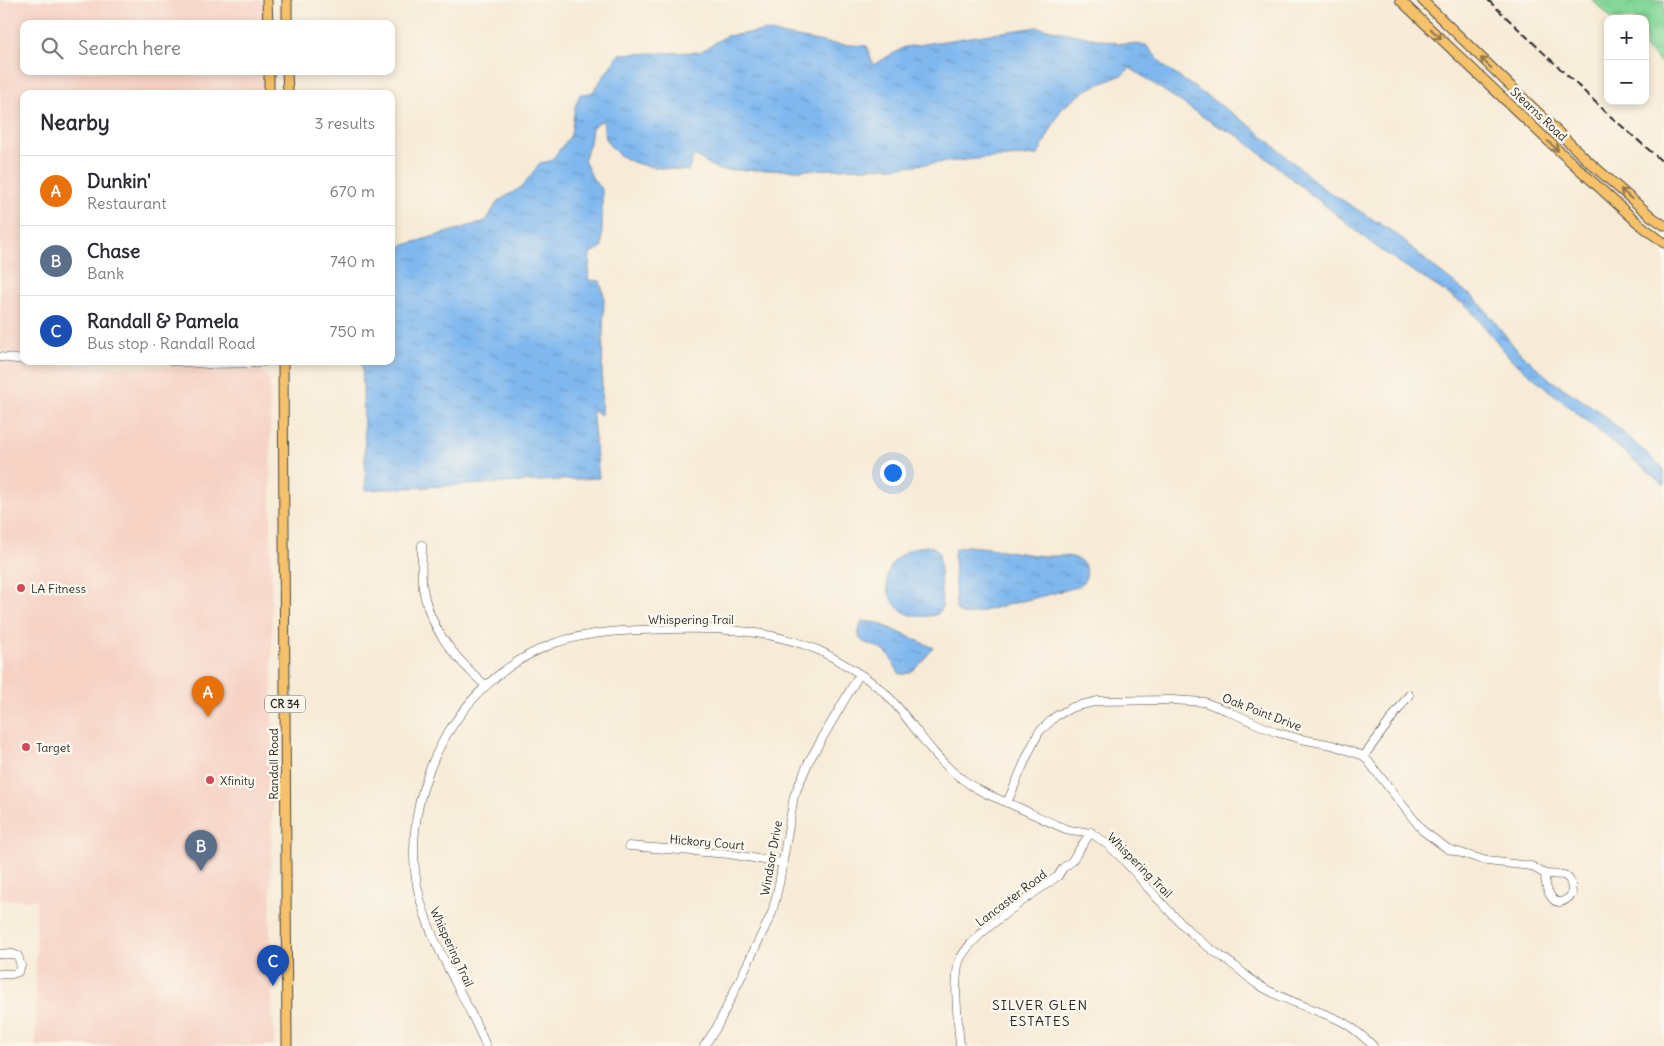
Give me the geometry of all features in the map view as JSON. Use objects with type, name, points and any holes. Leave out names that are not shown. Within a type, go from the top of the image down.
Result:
[{"type":"main road","points":[[267,0],[268,20]]},
{"type":"main road","points":[[287,0],[287,20]]},
{"type":"main road","name":"Stearns Road","points":[[1400,0],[1544,137],[1638,223],[1664,243]]},
{"type":"main road","name":"Stearns Road","points":[[1422,0],[1588,160],[1664,225]]},
{"type":"main road","points":[[268,75],[269,90]]},
{"type":"main road","points":[[288,75],[288,90]]},
{"type":"main road","name":"Randall Road","points":[[283,365],[287,1046]]},
{"type":"street","points":[[0,357],[20,360]]},
{"type":"street","points":[[422,545],[424,594],[433,622],[450,651],[485,685]]},
{"type":"street","name":"Whispering Trail","points":[[486,1046],[479,1028],[433,937],[422,910],[416,881],[414,856],[417,807],[424,782],[438,750],[449,730],[485,685],[511,665],[553,644],[594,634],[715,628],[760,633],[794,642],[842,662],[884,692],[927,745],[954,773],[983,794],[1071,831],[1091,832],[1126,864],[1198,939],[1258,985],[1336,1018],[1373,1046]]},
{"type":"street","name":"Windsor Drive","points":[[704,1046],[717,1027],[772,913],[779,884],[794,796],[802,776],[859,675]]},
{"type":"street","points":[[1409,695],[1364,756],[1423,831],[1448,849],[1487,861],[1531,866],[1545,874]]},
{"type":"street","name":"Oak Point Drive","points":[[1007,803],[1039,732],[1056,716],[1073,707],[1098,701],[1172,700],[1204,702],[1275,732],[1332,745],[1364,756]]},
{"type":"street","name":"Lancaster Road","points":[[960,1046],[956,1006],[958,964],[963,952],[992,924],[1058,876],[1063,868],[1071,862],[1091,832]]},
{"type":"street","name":"Hickory Court","points":[[629,846],[729,854],[782,863]]},
{"type":"street","points":[[0,954],[18,956],[21,966],[18,972],[0,974]]},
{"type":"shaded area","points":[[0,0],[264,0],[264,20],[20,20],[20,75],[265,75],[265,90],[20,90],[20,356],[0,352]]},
{"type":"shaded area","points":[[0,360],[20,363],[20,365],[253,369],[262,371],[270,381],[273,776],[270,931],[274,1046],[36,1046],[36,900],[0,900]]},
{"type":"green space","points":[[1592,0],[1664,0],[1664,65],[1649,52],[1649,15],[1608,15]]},
{"type":"water","points":[[1037,27],[1117,43],[1146,45],[1166,68],[1252,127],[1323,188],[1396,234],[1437,270],[1479,302],[1517,350],[1552,381],[1599,411],[1664,469],[1664,485],[1511,359],[1468,307],[1379,249],[1239,136],[1214,124],[1130,68],[1122,75],[1088,89],[1061,109],[1038,155],[895,167],[719,170],[694,155],[688,171],[642,165],[621,156],[606,139],[603,120],[592,127],[590,143],[584,160],[593,179],[602,189],[602,247],[590,254],[588,280],[600,281],[604,296],[601,415],[592,409],[599,478],[366,490],[362,365],[395,365],[395,248],[486,221],[498,201],[522,187],[540,163],[551,161],[571,135],[575,107],[580,94],[592,93],[619,54],[700,52],[726,36],[765,31],[834,44],[867,46],[873,65],[905,47]]},
{"type":"water","points":[[926,546],[933,547],[939,552],[942,607],[938,614],[927,616],[911,615],[898,608],[890,597],[887,585],[889,572],[896,560],[908,551]]},
{"type":"water","points":[[967,546],[1034,555],[1075,558],[1086,567],[1085,580],[1078,587],[967,615],[959,613],[956,609],[954,554],[955,549]]},
{"type":"water","points":[[862,621],[878,623],[934,648],[915,669],[905,674],[900,674],[887,653],[861,639],[859,629]]},
{"type":"railway","points":[[1488,0],[1609,115],[1664,163]]},
{"type":"place","name":"LA Fitness","points":[[21,588]]},
{"type":"place","name":"Dunkin'","points":[[208,717]]},
{"type":"place","name":"Target","points":[[26,747]]},
{"type":"place","name":"Xfinity","points":[[210,780]]},
{"type":"place","name":"Chase","points":[[201,871]]},
{"type":"place","name":"Randall & Pamela","points":[[273,986]]},
{"type":"district","name":"SILVER GLEN ESTATES","points":[[1040,1014]]}]
